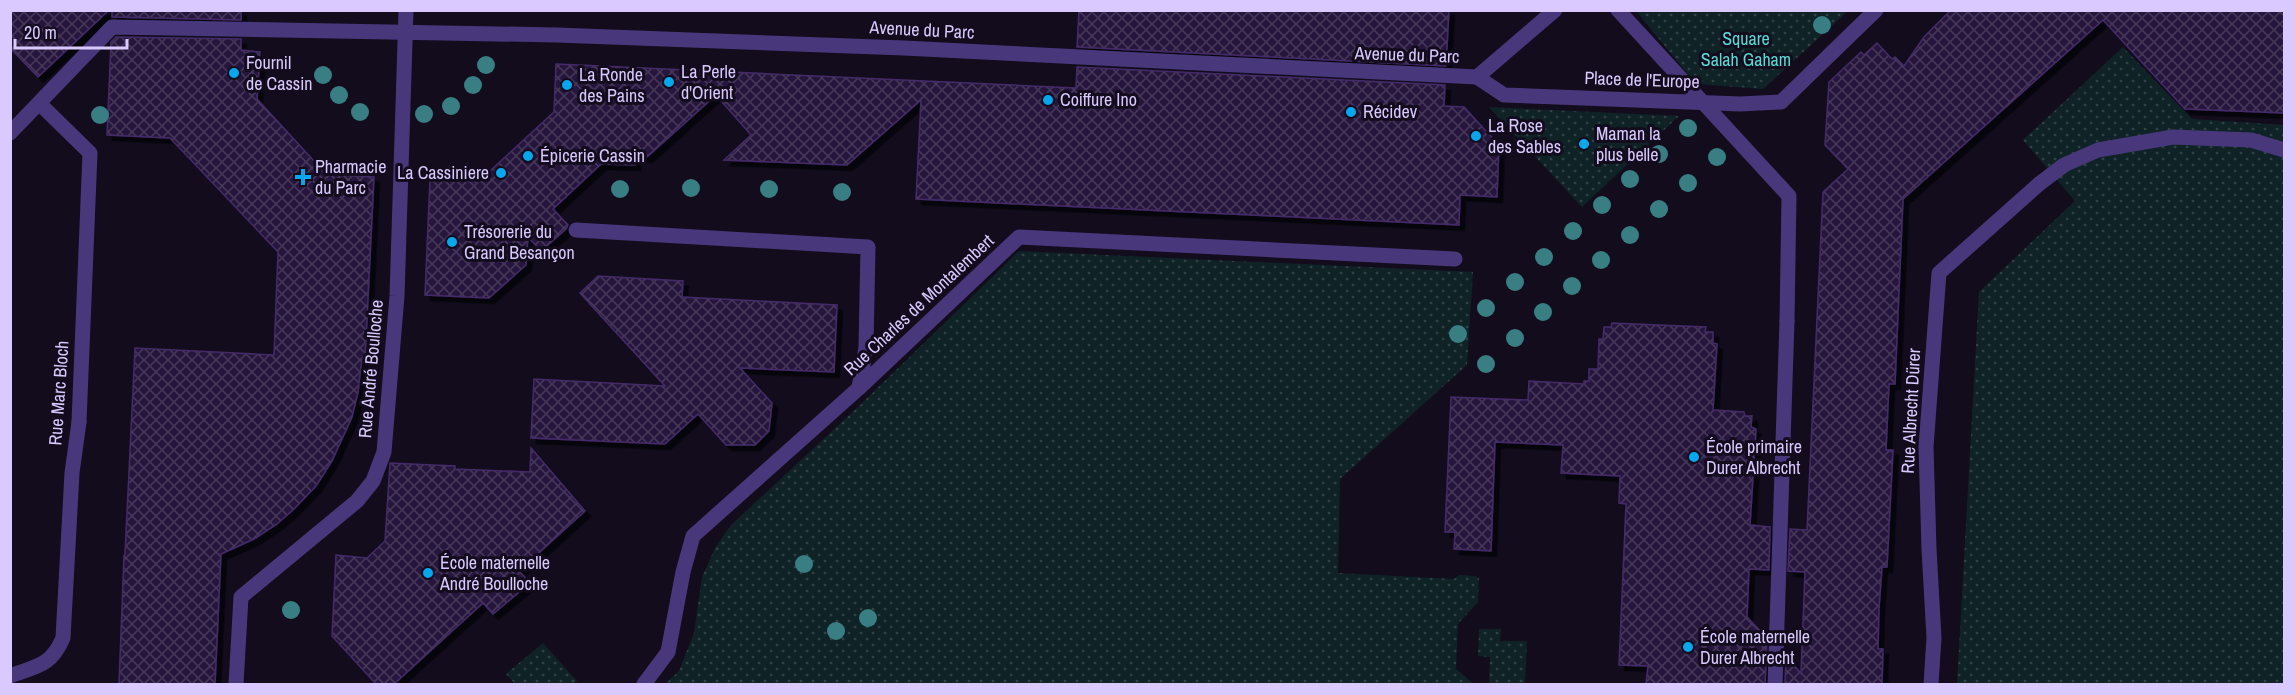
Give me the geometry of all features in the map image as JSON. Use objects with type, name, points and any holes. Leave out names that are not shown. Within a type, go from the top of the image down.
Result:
[{"type":"street","name":"Rue André Boulloche","points":[[236,684],[241,597],[357,501],[373,481],[384,452],[397,296],[406,10]]},
{"type":"street","points":[[1477,77],[1556,10]]},
{"type":"street","points":[[1618,10],[1789,196],[1775,684]]},
{"type":"street","name":"Place de l'Europe","points":[[1477,77],[1504,95],[1702,102],[1781,102],[1876,10]]},
{"type":"street","name":"Avenue du Parc","points":[[40,104],[112,27],[557,35],[904,48],[1477,77]]},
{"type":"street","points":[[10,133],[40,104]]},
{"type":"street","name":"Rue Marc Bloch","points":[[10,677],[43,664],[56,654],[63,638],[72,473],[79,422],[90,153],[40,104]]},
{"type":"street","name":"Rue Albrecht Dürer","points":[[1931,684],[1934,638],[1926,447],[1939,273],[2039,184],[2064,165],[2098,150],[2173,137],[2251,140],[2284,150]]},
{"type":"street","points":[[576,230],[868,247],[866,347],[859,388]]},
{"type":"street","name":"Rue Charles de Montalembert","points":[[644,684],[668,652],[683,572],[693,536],[859,388],[1019,237],[1455,259]]},
{"type":"street","points":[[10,677],[25,684]]},
{"type":"green space","name":"Square Salah Gaham","points":[[1636,11],[1848,11],[1763,89],[1696,84]]},
{"type":"green space","points":[[2123,47],[2192,119],[2284,125],[2284,684],[1957,684],[1979,292],[2075,201],[2023,140]]},
{"type":"green space","points":[[1489,107],[1679,116],[1582,207]]},
{"type":"green space","points":[[1019,251],[1473,272],[1467,365],[1340,479],[1338,573],[1454,579],[1459,575],[1479,578],[1478,602],[1458,624],[1456,669],[1474,684],[665,684],[679,671],[694,633],[702,577],[715,548],[731,525],[859,406]]},
{"type":"green space","points":[[1479,629],[1501,629],[1500,641],[1527,641],[1525,684],[1489,684],[1490,657],[1478,656]]},
{"type":"green space","points":[[543,643],[577,681],[573,684],[515,684],[506,674]]},
{"type":"building","points":[[10,10],[109,10],[38,77],[10,48]]},
{"type":"building","points":[[112,10],[241,10],[241,20],[112,17]]},
{"type":"building","points":[[1079,10],[1449,10],[1446,66],[1077,47]]},
{"type":"building","points":[[1951,10],[2284,10],[2284,113],[2185,109],[2103,20],[1903,199],[1895,384],[1889,384],[1886,450],[1893,450],[1887,567],[1882,567],[1879,608],[1878,649],[1883,649],[1882,684],[1785,684],[1786,657],[1801,673],[1805,572],[1788,571],[1790,529],[1807,530],[1823,192],[1848,169],[1825,145],[1829,82],[1861,52],[1864,55],[1877,43],[1892,59],[1895,57],[1904,66],[1924,37]]},
{"type":"building","points":[[116,37],[241,39],[241,50],[260,52],[257,99],[326,174],[374,177],[365,359],[362,358],[352,417],[332,461],[316,486],[277,524],[254,539],[221,554],[215,684],[119,684],[135,348],[274,355],[278,252],[170,138],[107,135],[111,42]]},
{"type":"building","points":[[556,64],[1076,88],[1077,67],[1445,85],[1444,106],[1464,107],[1499,145],[1497,197],[1460,195],[1459,225],[916,199],[921,100],[847,165],[724,160],[751,135],[716,95],[647,157],[635,156],[635,165],[601,164],[553,209],[568,225],[566,229],[541,251],[528,237],[526,265],[489,298],[425,295],[430,179],[478,182],[554,112]]},
{"type":"building","points":[[598,276],[683,281],[682,297],[837,305],[834,372],[740,368],[772,403],[769,431],[755,445],[726,445],[698,414],[665,444],[531,438],[534,379],[665,386],[580,293]]},
{"type":"building","points":[[1612,323],[1706,327],[1705,332],[1713,332],[1713,343],[1717,344],[1713,410],[1744,412],[1745,416],[1752,416],[1751,427],[1756,429],[1750,525],[1770,527],[1769,570],[1749,569],[1747,617],[1767,638],[1765,684],[1646,684],[1648,666],[1619,665],[1626,504],[1619,503],[1620,476],[1561,473],[1563,445],[1495,442],[1491,551],[1454,549],[1455,532],[1445,532],[1451,397],[1528,400],[1529,381],[1584,384],[1584,381],[1589,381],[1589,369],[1598,369],[1599,339],[1603,339],[1604,327],[1611,327]]},
{"type":"building","name":"École maternelle André Boulloche","points":[[531,448],[585,511],[519,571],[530,583],[493,614],[483,603],[394,684],[376,684],[332,636],[336,555],[367,558],[385,541],[390,463],[455,466],[455,469],[530,472]]},
{"type":"place","name":"Fournil de Cassin","points":[[234,73]]},
{"type":"place","name":"La Perle d'Orient","points":[[669,82]]},
{"type":"place","name":"La Ronde des Pains","points":[[567,85]]},
{"type":"place","name":"Coiffure Ino","points":[[1048,100]]},
{"type":"place","name":"Récidev","points":[[1351,112]]},
{"type":"place","name":"La Rose des Sables","points":[[1476,136]]},
{"type":"place","name":"Maman la plus belle","points":[[1584,144]]},
{"type":"place","name":"Épicerie Cassin","points":[[528,156]]},
{"type":"place","name":"La Cassiniere","points":[[501,173]]},
{"type":"place","name":"Pharmacie du Parc","points":[[303,177]]},
{"type":"place","name":"Trésorerie du Grand Besançon","points":[[452,242]]},
{"type":"place","name":"École primaire Durer Albrecht","points":[[1694,457]]},
{"type":"place","name":"École maternelle André Boulloche","points":[[428,573]]},
{"type":"place","name":"École maternelle Durer Albrecht","points":[[1688,647]]}]
